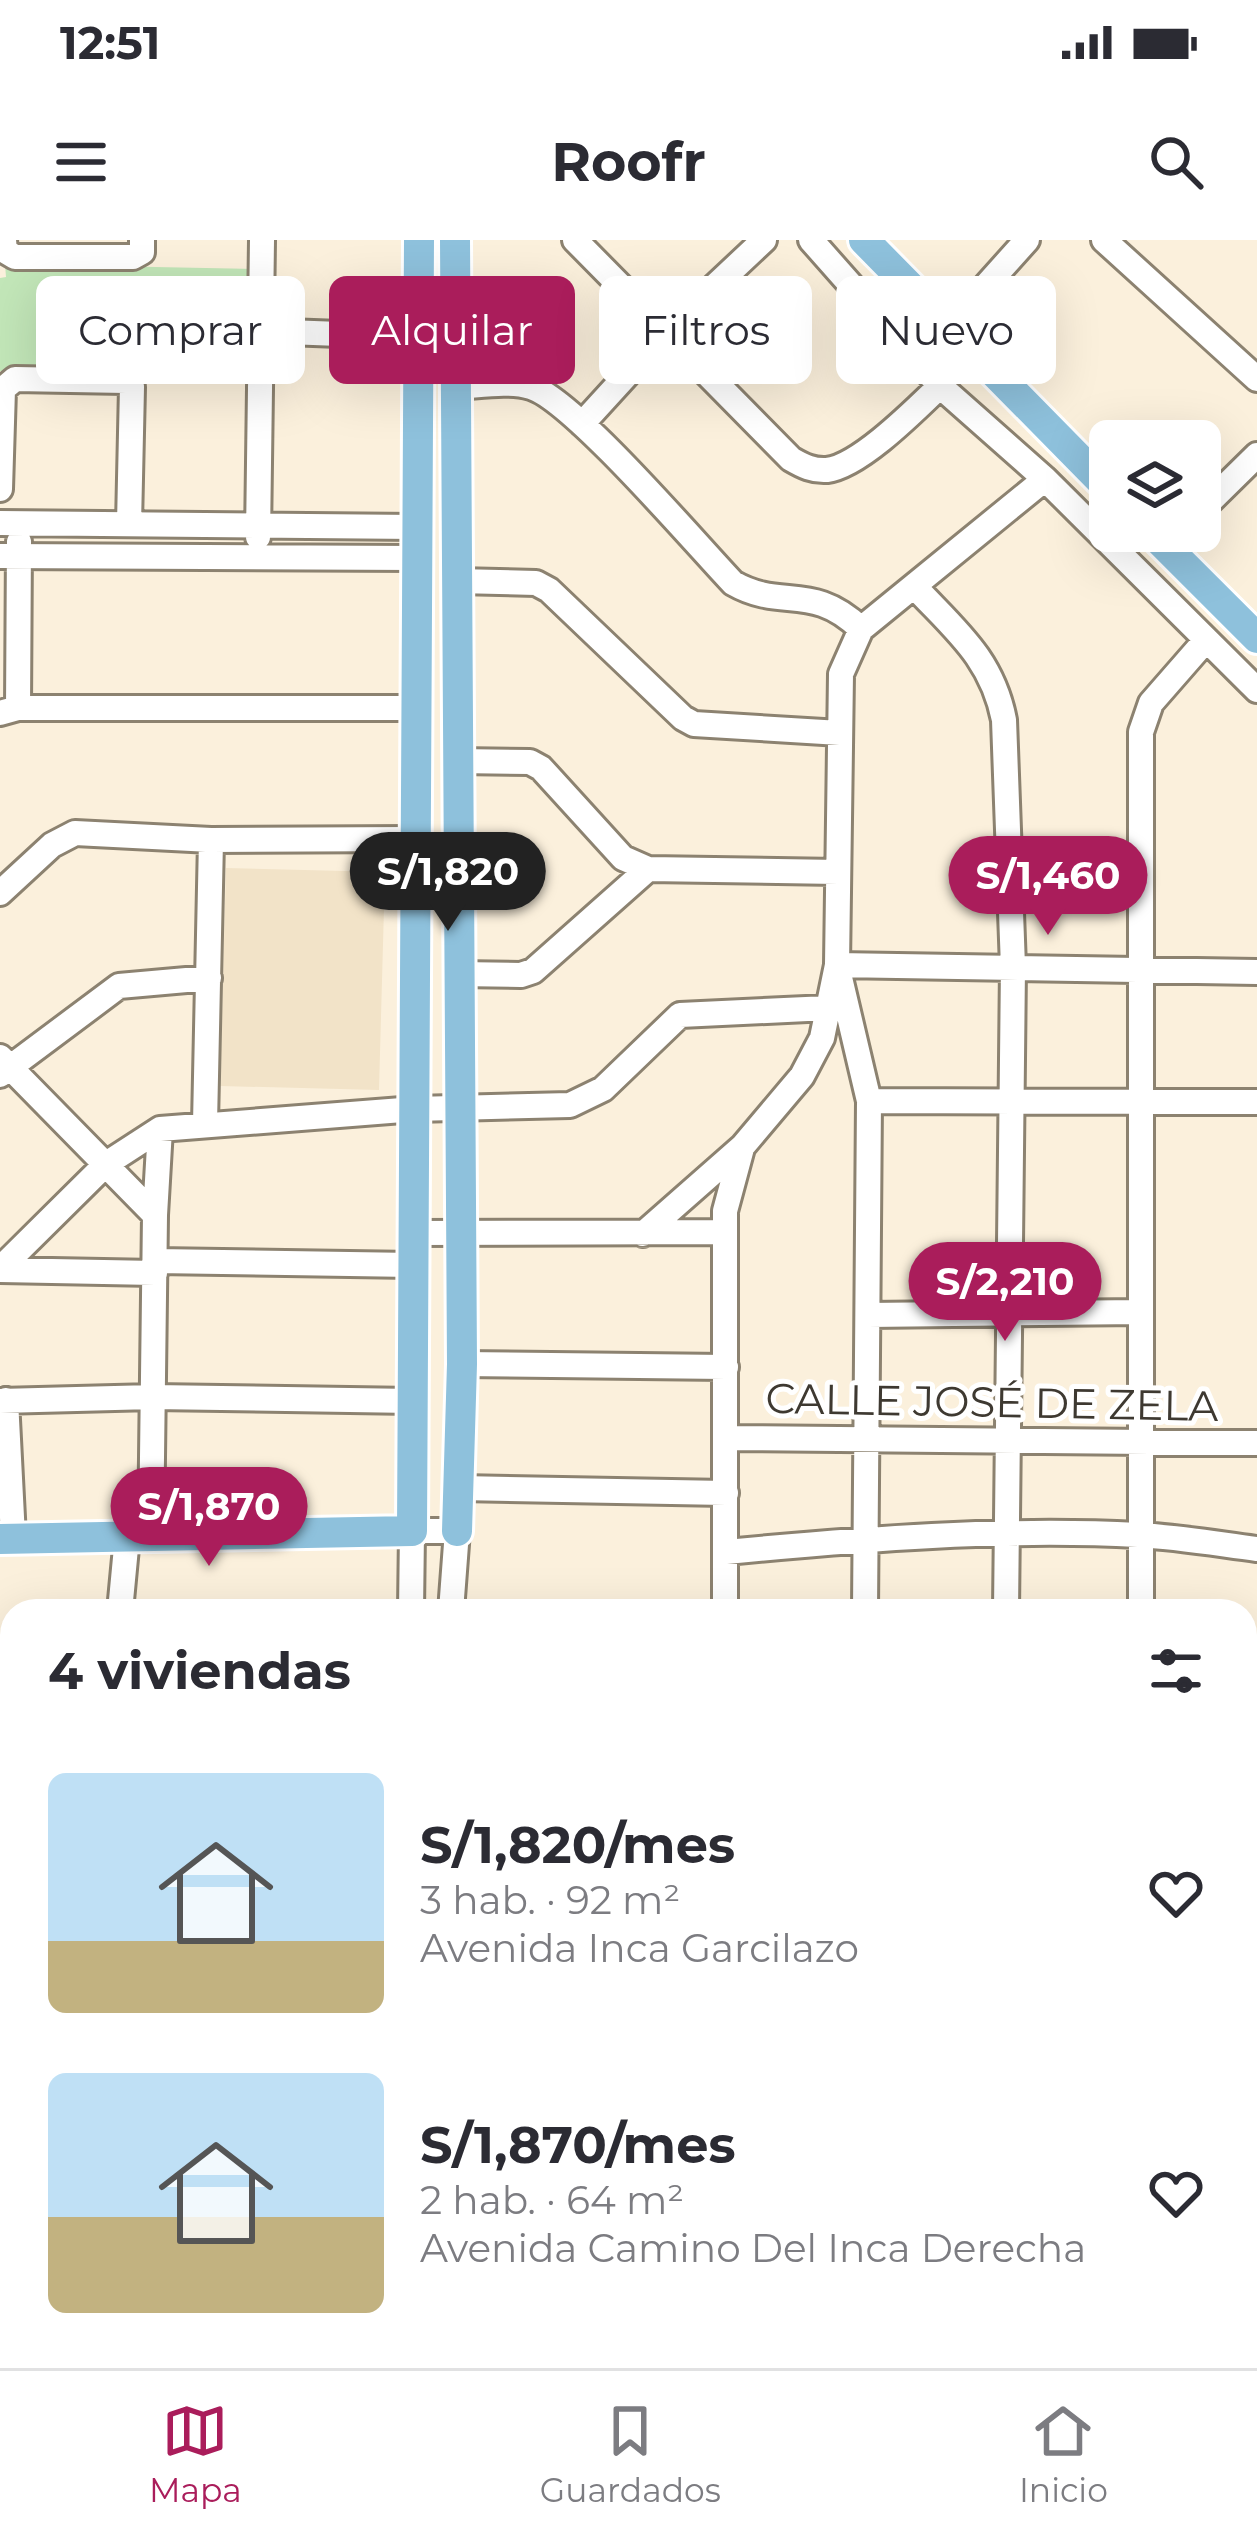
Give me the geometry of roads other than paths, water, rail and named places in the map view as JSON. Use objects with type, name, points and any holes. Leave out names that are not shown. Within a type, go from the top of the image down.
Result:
[{"type":"main road","points":[[419,240],[419,276]]},
{"type":"main road","points":[[455,240],[462,1233],[457,1531]]},
{"type":"main road","points":[[864,240],[899,276]]},
{"type":"main road","points":[[6,1538],[412,1531],[418,384]]},
{"type":"main road","points":[[1005,384],[1089,469]]},
{"type":"main road","points":[[1179,552],[1257,638]]},
{"type":"street","points":[[4,240],[5,251],[15,256],[133,257],[142,252],[142,240]]},
{"type":"street","points":[[262,240],[262,276]]},
{"type":"street","points":[[575,240],[610,276]]},
{"type":"street","points":[[725,276],[764,240]]},
{"type":"street","points":[[811,240],[940,386],[1045,479],[1257,690]]},
{"type":"street","points":[[995,276],[1027,240]]},
{"type":"street","points":[[1104,240],[1257,379]]},
{"type":"street","points":[[0,489],[3,389],[8,382],[126,381],[132,387],[129,524]]},
{"type":"street","points":[[257,557],[260,384]]},
{"type":"street","points":[[582,424],[618,384]]},
{"type":"street","points":[[716,384],[791,460],[823,470],[851,460],[940,386]]},
{"type":"street","points":[[456,387],[533,387],[582,424],[733,583],[765,595],[822,601],[841,610],[861,629]]},
{"type":"street","points":[[1221,490],[1257,455]]},
{"type":"street","points":[[643,1234],[742,1146],[813,1060],[837,964],[841,674],[861,629],[1045,479]]},
{"type":"street","points":[[416,708],[9,711],[9,523],[258,526],[417,542]]},
{"type":"street","points":[[9,556],[257,557],[417,542]]},
{"type":"street","points":[[457,581],[536,583],[549,590],[694,724],[840,733]]},
{"type":"street","points":[[914,586],[983,659],[998,690],[1004,721],[1012,967],[1006,1599]]},
{"type":"street","points":[[1141,1599],[1141,732],[1151,703],[1206,640]]},
{"type":"street","points":[[457,761],[530,762],[541,768],[623,858],[648,869],[838,872]]},
{"type":"street","points":[[0,893],[52,845],[75,833],[211,840],[415,839]]},
{"type":"street","points":[[206,1124],[211,840]]},
{"type":"street","points":[[458,974],[533,971],[648,869]]},
{"type":"street","points":[[837,964],[1257,972]]},
{"type":"street","points":[[837,964],[869,1101],[865,1599]]},
{"type":"street","points":[[154,1215],[3,1066],[118,986],[209,978]]},
{"type":"street","points":[[0,1270],[106,1164],[160,1129],[415,1108],[570,1105],[586,1100],[680,1015],[828,1008]]},
{"type":"street","points":[[869,1101],[1257,1102]]},
{"type":"street","points":[[123,1599],[139,1538],[153,1397],[154,1215],[160,1129]]},
{"type":"street","points":[[725,1599],[725,1211],[742,1146]]},
{"type":"street","points":[[413,1233],[725,1232]]},
{"type":"street","points":[[0,1270],[413,1265]]},
{"type":"street","points":[[868,1315],[1141,1312]]},
{"type":"street","points":[[462,1364],[726,1367]]},
{"type":"street","points":[[6,1538],[3,1401],[153,1397],[412,1401]]},
{"type":"street","name":"CALLE JOSÉ DE ZELA","points":[[725,1438],[1257,1443]]},
{"type":"street","points":[[460,1488],[726,1493]]},
{"type":"street","points":[[411,1599],[412,1531],[457,1531],[452,1599]]},
{"type":"street","points":[[726,1552],[864,1539],[1008,1533],[1142,1535],[1257,1549]]}]
